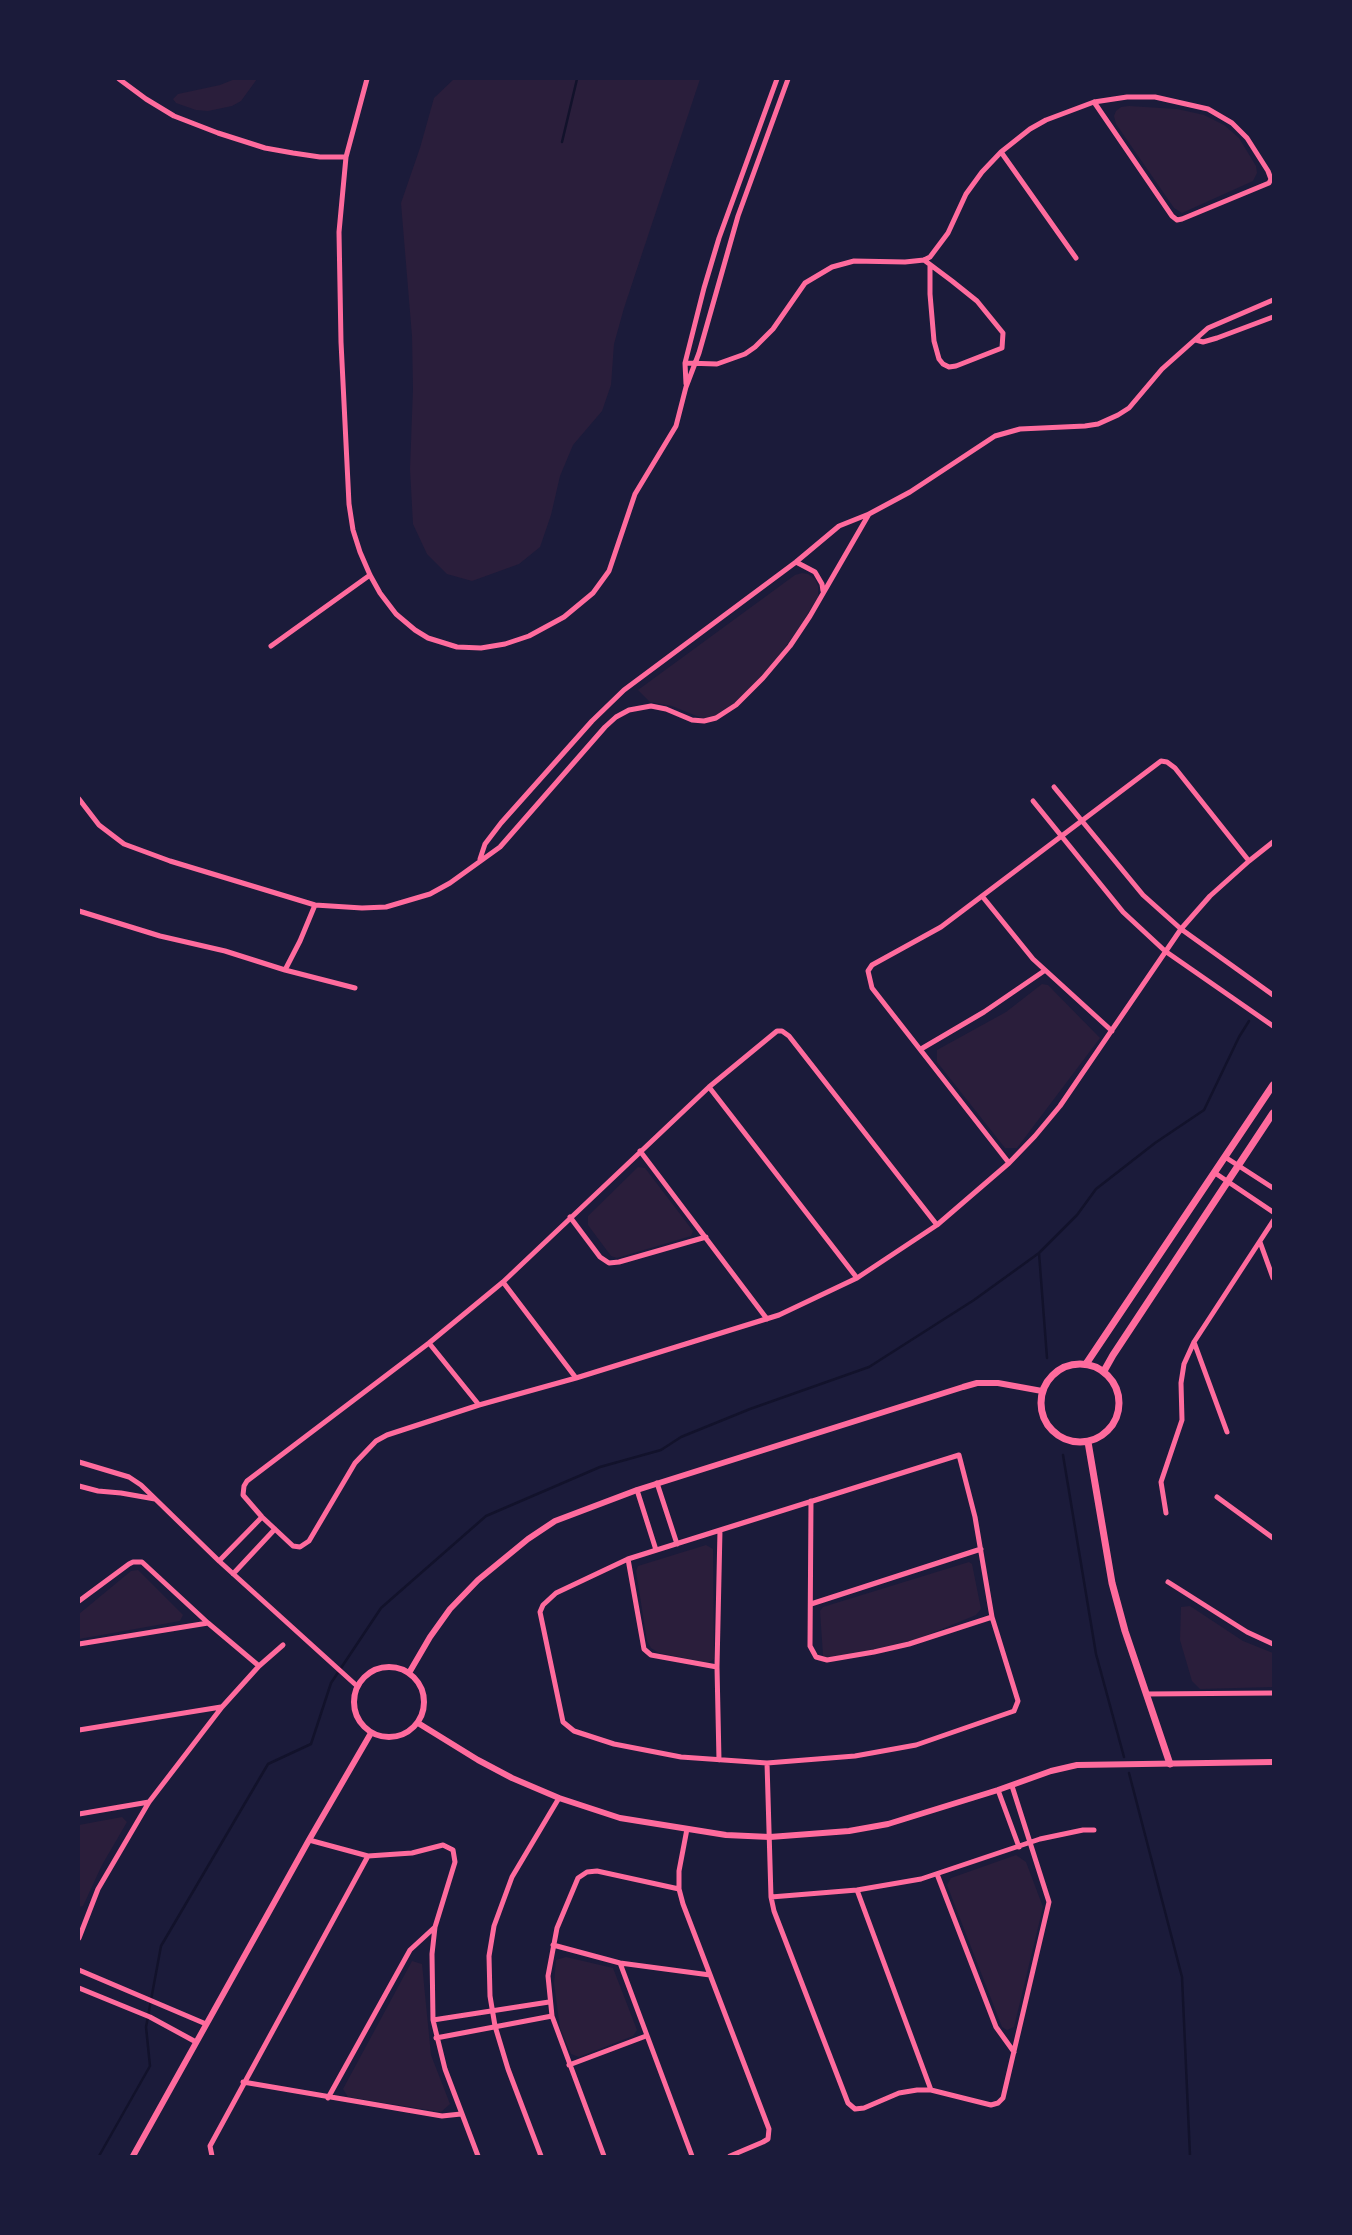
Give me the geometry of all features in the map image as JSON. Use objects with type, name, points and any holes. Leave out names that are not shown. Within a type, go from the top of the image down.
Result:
[{"type":"main road","points":[[1086,1364],[1273,1085]]},
{"type":"main road","points":[[1104,1371],[1273,1113]]},
{"type":"main road","points":[[1074,1363],[1086,1364],[1104,1371],[1116,1388],[1119,1399],[1119,1411],[1108,1431],[1088,1442],[1065,1440],[1055,1434],[1047,1425],[1040,1403],[1047,1381],[1063,1366],[1074,1363]]},
{"type":"main road","points":[[1088,1442],[1112,1583],[1170,1764]]},
{"type":"street","points":[[119,79],[174,116],[218,133],[265,148],[320,157],[346,157]]},
{"type":"street","points":[[367,79],[346,157],[339,232],[341,342],[349,504],[353,530],[370,575],[396,614],[428,638],[457,647],[481,648],[529,636],[564,617],[593,593],[609,571],[635,494],[676,426],[738,216],[788,79]]},
{"type":"street","points":[[686,387],[685,363],[704,288],[719,238],[777,79]]},
{"type":"street","points":[[685,363],[707,365],[728,361],[755,347],[773,330],[805,283],[822,272],[853,261],[927,263],[977,301],[1003,334],[1002,348],[956,366],[943,364],[934,341],[927,263],[942,243],[966,194],[1001,152],[1046,120],[1094,102],[1127,97],[1156,97],[1208,108],[1232,123],[1247,138],[1271,180],[1266,185],[1177,220],[1094,102]]},
{"type":"street","points":[[1001,152],[1076,258]]},
{"type":"street","points":[[480,859],[485,844],[501,823],[616,697],[796,562],[839,526],[909,492],[995,436],[1020,429],[1098,424],[1118,415],[1129,408],[1162,369],[1208,327],[1273,300]]},
{"type":"street","points":[[1196,340],[1203,342],[1217,338],[1273,317]]},
{"type":"street","points":[[79,799],[99,825],[124,844],[170,861],[315,905],[374,908],[411,901],[450,883],[500,847],[616,717],[629,710],[651,706],[697,721],[725,714],[753,689],[790,646],[869,513]]},
{"type":"street","points":[[796,562],[816,572],[823,591]]},
{"type":"street","points":[[271,646],[370,575]]},
{"type":"street","points":[[1009,1163],[872,988],[868,971],[872,965],[941,927],[1157,763],[1164,761],[1175,768],[1249,860]]},
{"type":"street","points":[[1054,787],[1143,895],[1181,929],[1273,995]]},
{"type":"street","points":[[1033,801],[1123,912],[1165,951],[1273,1026]]},
{"type":"street","points":[[937,1225],[786,1033],[777,1031],[709,1087],[503,1282],[429,1343],[247,1481],[242,1491],[261,1517],[293,1546],[304,1546],[346,1474],[376,1441],[406,1428],[791,1310],[857,1278],[937,1225],[1009,1163],[1035,1136],[1060,1106],[1181,929],[1249,860],[1273,842]]},
{"type":"street","points":[[982,896],[1044,971],[1112,1031]]},
{"type":"street","points":[[285,970],[315,905]]},
{"type":"street","points":[[79,911],[160,936],[225,951],[355,988]]},
{"type":"street","points":[[921,1049],[984,1012],[1044,971]]},
{"type":"street","points":[[709,1087],[857,1278]]},
{"type":"street","points":[[640,1151],[767,1318]]},
{"type":"street","points":[[1225,1157],[1273,1188]]},
{"type":"street","points":[[1215,1173],[1273,1212]]},
{"type":"street","points":[[570,1217],[600,1257],[609,1263],[706,1237]]},
{"type":"street","points":[[1166,1513],[1161,1482],[1180,1431],[1183,1410],[1182,1374],[1194,1342],[1273,1220]]},
{"type":"street","points":[[1260,1242],[1273,1278]]},
{"type":"street","points":[[503,1282],[576,1378]]},
{"type":"street","points":[[1194,1342],[1227,1432]]},
{"type":"street","points":[[429,1343],[479,1405]]},
{"type":"street","points":[[409,1673],[450,1609],[502,1558],[555,1521],[657,1483],[970,1385],[998,1383],[1042,1391]]},
{"type":"street","points":[[959,1455],[975,1517],[992,1617],[1018,1701],[1017,1706],[1010,1714],[916,1745],[855,1756],[767,1762],[681,1757],[614,1745],[574,1731],[563,1722],[542,1626],[540,1612],[543,1605],[556,1593],[628,1559],[720,1530],[959,1455]]},
{"type":"street","points":[[79,1462],[129,1477],[141,1485],[219,1562],[357,1686]]},
{"type":"street","points":[[657,1483],[677,1544]]},
{"type":"street","points":[[79,1486],[155,1499]]},
{"type":"street","points":[[637,1490],[656,1550]]},
{"type":"street","points":[[1217,1497],[1273,1538]]},
{"type":"street","points":[[811,1501],[810,1646],[816,1657],[827,1660],[874,1653],[992,1617]]},
{"type":"street","points":[[219,1562],[261,1517]]},
{"type":"street","points":[[233,1574],[275,1529]]},
{"type":"street","points":[[719,1760],[717,1667],[720,1530]]},
{"type":"street","points":[[811,1604],[981,1549]]},
{"type":"street","points":[[628,1559],[644,1650],[651,1655],[717,1667]]},
{"type":"street","points":[[79,1601],[129,1564],[138,1561],[146,1564],[208,1623],[259,1666]]},
{"type":"street","points":[[1168,1582],[1247,1632],[1273,1644]]},
{"type":"street","points":[[79,1644],[208,1623]]},
{"type":"street","points":[[79,1938],[82,1916],[149,1802],[222,1707],[259,1666],[283,1645]]},
{"type":"street","points":[[386,1667],[409,1673],[417,1681],[424,1702],[418,1723],[396,1737],[379,1737],[371,1733],[363,1726],[354,1707],[357,1686],[364,1676],[386,1667]]},
{"type":"street","points":[[1147,1694],[1273,1693]]},
{"type":"street","points":[[79,1730],[222,1707]]},
{"type":"street","points":[[418,1723],[478,1760],[559,1798],[620,1818],[726,1835],[769,1837],[849,1831],[888,1824],[1077,1765],[1273,1762]]},
{"type":"street","points":[[133,2156],[371,1733]]},
{"type":"street","points":[[767,1762],[771,1897],[774,1911],[851,2107],[860,2110],[899,2093],[931,2090],[990,2105],[1003,2098],[1049,1902],[1012,1786]]},
{"type":"street","points":[[999,1790],[1019,1847]]},
{"type":"street","points":[[541,2156],[495,2026],[489,1956],[494,1926],[512,1877],[559,1798]]},
{"type":"street","points":[[79,1814],[149,1802]]},
{"type":"street","points":[[687,1829],[679,1871],[679,1889],[769,2129],[768,2139],[730,2156]]},
{"type":"street","points":[[771,1897],[857,1890],[921,1879],[1029,1843],[1083,1830],[1094,1830]]},
{"type":"street","points":[[309,1840],[368,1856],[412,1853],[443,1845],[453,1850],[455,1861],[435,1927],[431,1976],[433,2020],[445,2069],[478,2156]]},
{"type":"street","points":[[212,2156],[210,2146],[243,2082],[368,1856]]},
{"type":"street","points":[[604,2156],[552,2016],[548,1976],[552,1945],[564,1910],[578,1878],[583,1874],[597,1871],[679,1889]]},
{"type":"street","points":[[937,1874],[996,2027],[1014,2052]]},
{"type":"street","points":[[857,1890],[931,2090]]},
{"type":"street","points":[[328,2098],[410,1950],[435,1927]]},
{"type":"street","points":[[552,1945],[620,1963],[710,1975]]},
{"type":"street","points":[[620,1963],[692,2156]]},
{"type":"street","points":[[79,1970],[206,2024]]},
{"type":"street","points":[[79,1988],[152,2018],[197,2042]]},
{"type":"street","points":[[433,2020],[550,2002]]},
{"type":"street","points":[[152,2018],[161,2005]]},
{"type":"street","points":[[436,2038],[552,2016]]},
{"type":"street","points":[[569,2065],[646,2036]]},
{"type":"street","points":[[243,2082],[442,2116],[461,2114]]},
{"type":"shaded area","points":[[235,79],[257,79],[241,101],[232,106],[208,111],[196,110],[176,103],[173,99],[178,94]]},
{"type":"shaded area","points":[[454,79],[700,79],[624,308],[614,344],[611,385],[602,411],[573,445],[560,476],[540,547],[519,564],[472,581],[447,574],[427,554],[413,524],[410,469],[412,336],[401,203],[434,98]]},
{"type":"shaded area","points":[[1129,106],[1177,109],[1204,115],[1224,125],[1239,138],[1256,166],[1257,173],[1253,181],[1182,213],[1174,208],[1116,124],[1116,111]]},
{"type":"shaded area","points":[[802,573],[815,579],[818,597],[778,657],[752,687],[718,716],[704,719],[672,706],[650,702],[638,690],[795,575]]},
{"type":"shaded area","points":[[1042,984],[1048,985],[1100,1038],[1017,1148],[1005,1148],[937,1062],[937,1050],[1006,1012]]},
{"type":"shaded area","points":[[638,1167],[645,1168],[693,1231],[691,1236],[617,1258],[611,1256],[588,1225],[588,1216]]},
{"type":"shaded area","points":[[706,1545],[713,1549],[714,1659],[708,1663],[659,1653],[651,1648],[647,1641],[636,1571],[638,1566]]},
{"type":"shaded area","points":[[969,1562],[972,1564],[981,1609],[976,1615],[920,1638],[880,1650],[825,1658],[823,1655],[820,1611],[823,1607]]},
{"type":"shaded area","points":[[138,1570],[183,1615],[180,1621],[79,1639],[79,1614],[131,1571]]},
{"type":"shaded area","points":[[1190,1606],[1243,1641],[1273,1653],[1273,1687],[1200,1689],[1192,1681],[1180,1640],[1181,1607]]},
{"type":"shaded area","points":[[122,1817],[127,1822],[102,1865],[83,1906],[79,1907],[79,1825]]},
{"type":"shaded area","points":[[1016,1855],[1026,1862],[1043,1907],[1014,2027],[1007,2030],[1002,2027],[947,1885],[951,1878]]},
{"type":"shaded area","points":[[566,1957],[613,1968],[637,2030],[633,2036],[579,2057],[571,2054],[560,2028],[554,1983],[556,1960]]},
{"type":"shaded area","points":[[412,1961],[422,1964],[431,2055],[450,2104],[441,2112],[348,2097],[343,2089]]},
{"type":"waterway","points":[[562,142],[577,79]]},
{"type":"waterway","points":[[99,2156],[150,2066],[146,2027],[161,1946],[268,1764],[311,1744],[331,1683],[381,1608],[486,1516],[600,1467],[661,1450],[681,1437],[750,1409],[869,1367],[974,1300],[1039,1253],[1077,1215],[1096,1189],[1155,1143],[1204,1110],[1249,1021]]},
{"type":"waterway","points":[[1039,1253],[1047,1358]]},
{"type":"waterway","points":[[1063,1455],[1096,1654],[1124,1757]]},
{"type":"waterway","points":[[1129,1773],[1182,1977],[1190,2156]]}]
